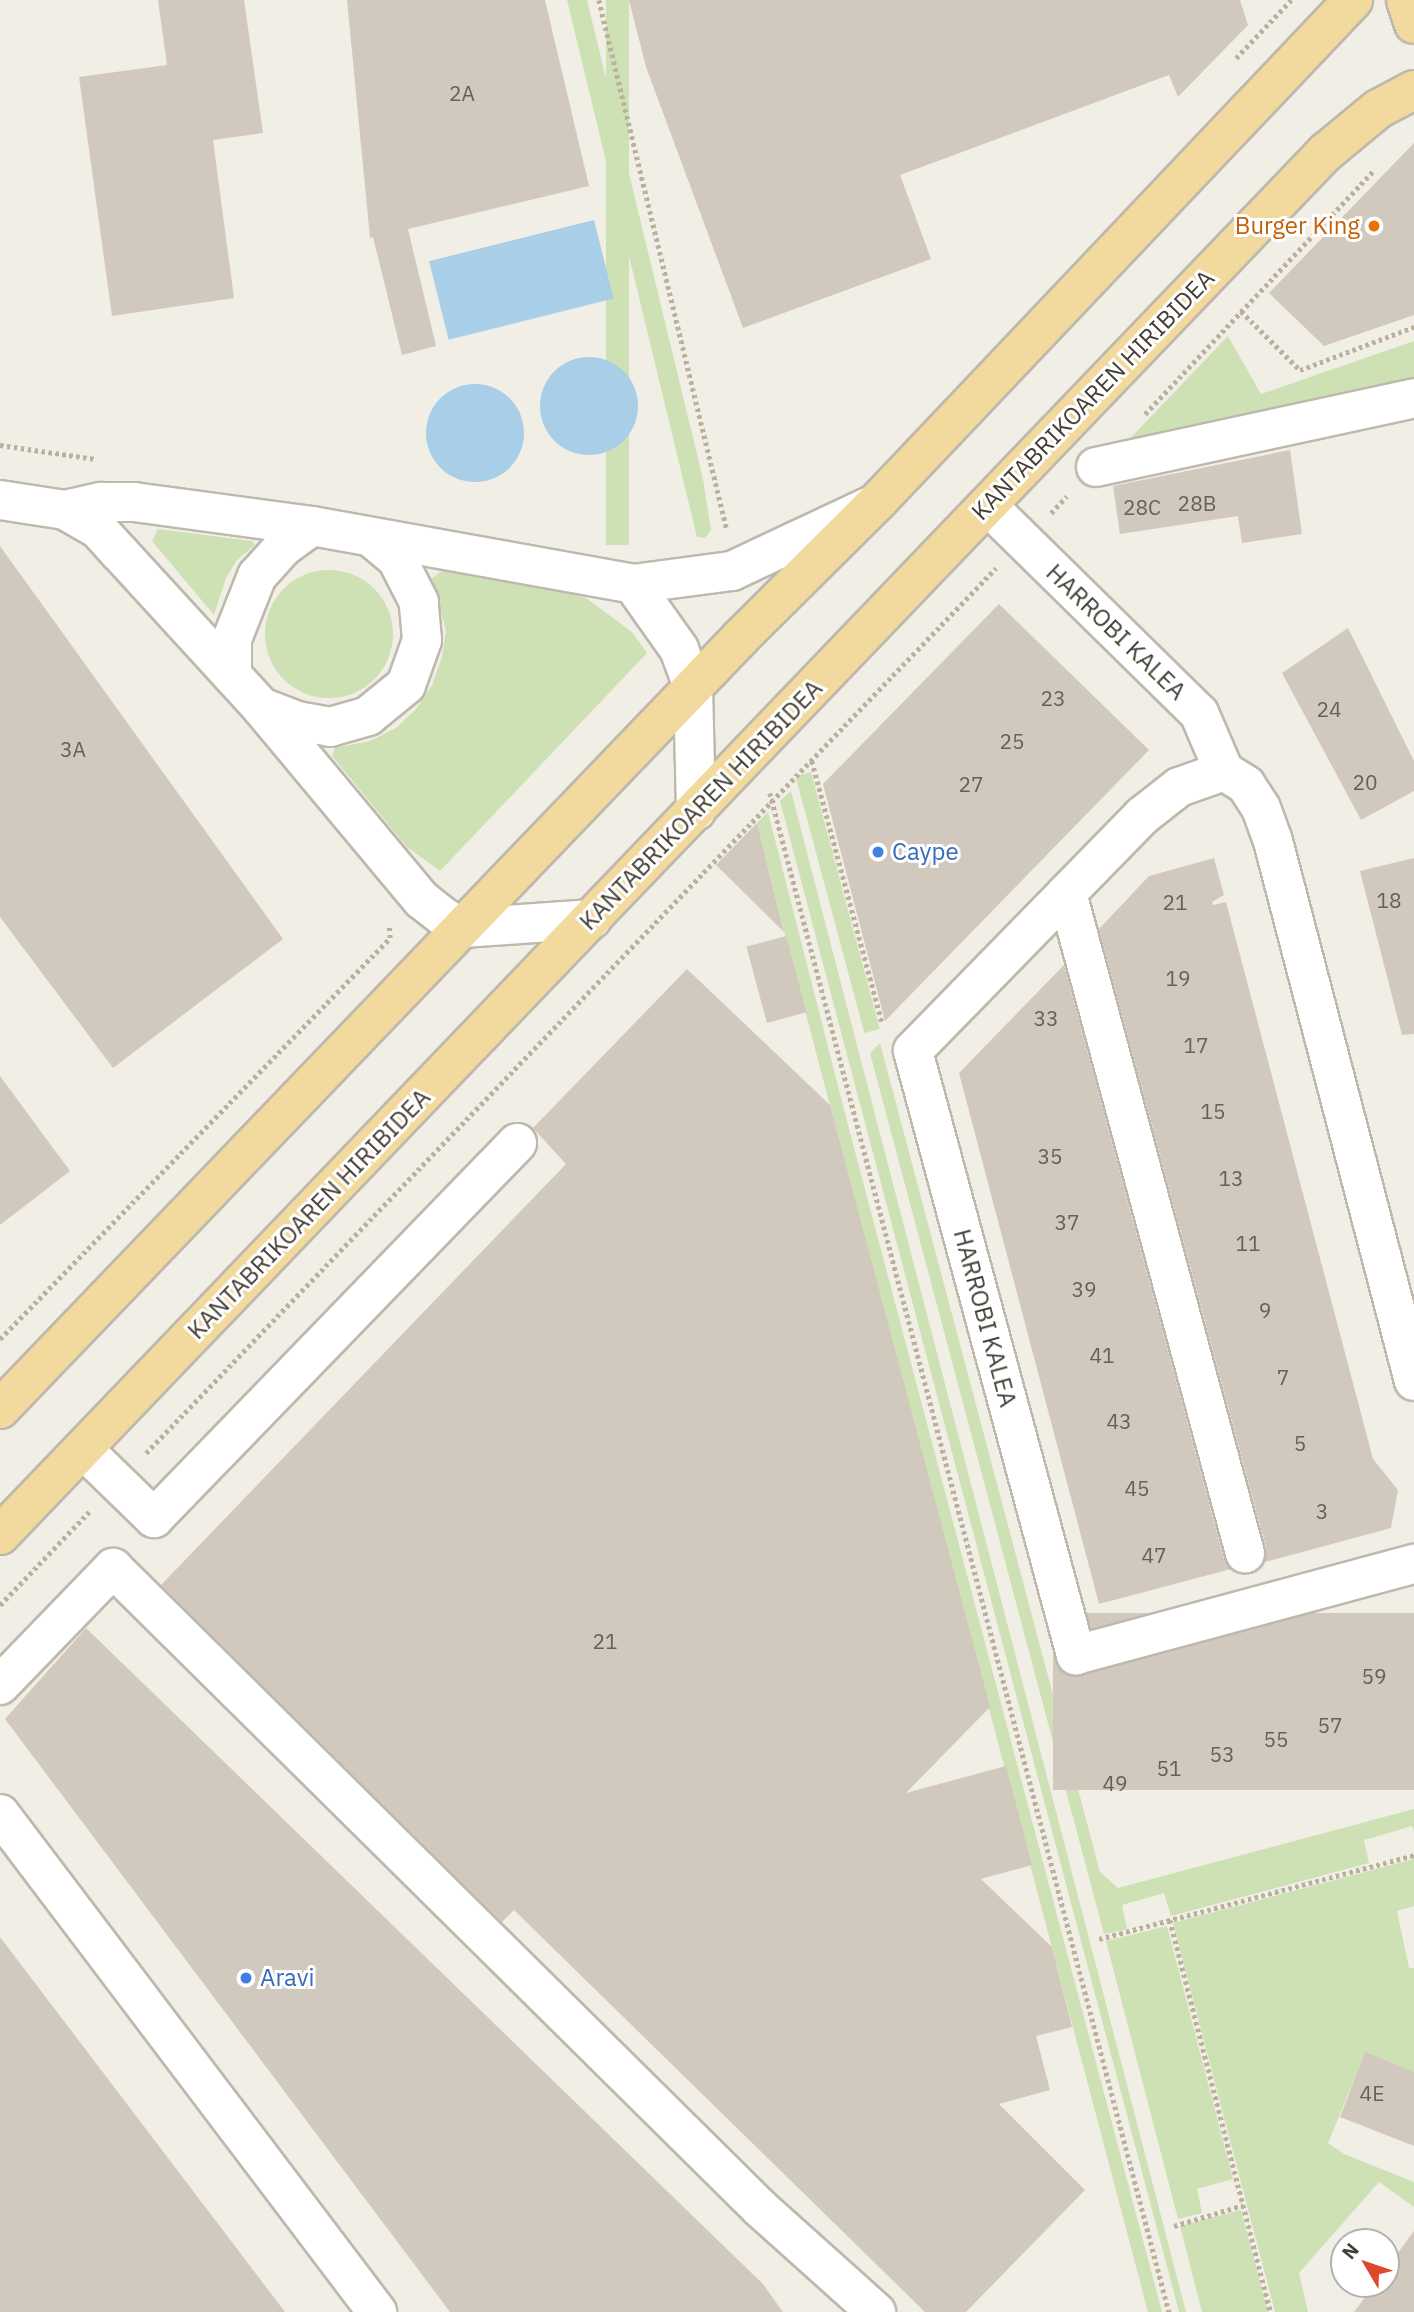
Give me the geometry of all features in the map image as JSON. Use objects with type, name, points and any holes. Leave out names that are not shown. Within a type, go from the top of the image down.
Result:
[{"type":"main road","points":[[0,1409],[693,687],[877,502],[1353,0]]},
{"type":"main road","points":[[1406,0],[1414,24]]},
{"type":"main road","name":"KANTABRIKOAREN HIRIBIDEA","points":[[0,1535],[1326,152],[1378,109],[1414,90]]},
{"type":"street","points":[[1096,467],[1414,398]]},
{"type":"street","points":[[0,500],[65,510],[102,502],[134,502],[312,526],[633,584],[732,571],[877,502]]},
{"type":"street","name":"HARROBI KALEA","points":[[988,506],[1199,713],[1224,771],[1246,785],[1261,808],[1273,841],[1414,1381]]},
{"type":"street","points":[[65,510],[99,530],[261,708],[422,900],[444,918],[464,928],[592,919]]},
{"type":"street","points":[[232,675],[232,639],[257,576],[282,548],[312,526]]},
{"type":"street","points":[[261,708],[297,722],[330,727],[368,716],[406,685],[422,640],[419,602],[397,559],[371,537]]},
{"type":"street","points":[[633,584],[680,649],[693,687],[696,811]]},
{"type":"street","name":"HARROBI KALEA","points":[[1224,771],[1179,786],[1142,816],[913,1051],[1076,1655],[1414,1564]]},
{"type":"street","points":[[1067,892],[1245,1553]]},
{"type":"street","points":[[83,1449],[154,1518],[517,1143]]},
{"type":"street","points":[[0,1685],[113,1568],[760,2208],[876,2312]]},
{"type":"street","points":[[0,1814],[377,2312]]},
{"type":"path","points":[[599,0],[729,540],[709,573]]},
{"type":"path","points":[[1234,60],[1291,0]]},
{"type":"path","points":[[1141,418],[1381,162]]},
{"type":"path","points":[[1241,311],[1300,370],[1414,327]]},
{"type":"path","points":[[0,445],[102,460]]},
{"type":"path","points":[[0,1605],[772,799],[1096,467]]},
{"type":"path","points":[[756,744],[1169,2312]]},
{"type":"path","points":[[812,761],[884,1030]]},
{"type":"path","points":[[0,1339],[390,938],[389,917]]},
{"type":"path","points":[[1099,1939],[1414,1855]]},
{"type":"path","points":[[1170,1920],[1271,2312]]},
{"type":"path","points":[[1174,2226],[1243,2205]]},
{"type":"green space","points":[[567,0],[587,0],[703,479],[711,530],[705,538],[697,537]]},
{"type":"green space","points":[[606,0],[629,0],[629,545],[606,545]]},
{"type":"green space","points":[[1228,336],[1261,394],[1414,341],[1414,385],[1119,450]]},
{"type":"green space","points":[[158,529],[252,541],[255,545],[237,560],[226,578],[214,615],[152,541]]},
{"type":"green space","points":[[329,570],[353,575],[374,589],[388,610],[393,634],[388,658],[374,679],[353,693],[329,698],[305,693],[284,679],[270,658],[265,634],[270,610],[284,589],[305,575]]},
{"type":"green space","points":[[442,571],[560,590],[586,598],[632,632],[647,653],[440,871],[407,847],[332,756],[335,748],[370,741],[396,728],[416,709],[432,685],[442,657],[446,631],[432,578]]},
{"type":"green space","points":[[811,772],[880,1029],[864,1033],[796,776]]},
{"type":"green space","points":[[791,791],[1186,2312],[1179,2312],[780,801]]},
{"type":"green space","points":[[768,812],[848,1125],[1162,2312],[1148,2312],[783,927],[757,823]]},
{"type":"green space","points":[[880,1043],[1100,1872],[1118,1888],[1414,1809],[1414,1831],[1412,1826],[1364,1840],[1369,1863],[1171,1916],[1164,1893],[1122,1905],[1127,1929],[1104,1934],[870,1053]]},
{"type":"green space","points":[[1414,1859],[1414,1906],[1397,1911],[1409,1968],[1414,1968],[1414,2072],[1365,2053],[1328,2143],[1344,2154],[1414,2182],[1414,2207],[1379,2182],[1339,2228],[1330,2228],[1330,2238],[1299,2273],[1308,2312],[1275,2312],[1173,1923]]},
{"type":"green space","points":[[1167,1926],[1233,2179],[1197,2189],[1202,2213],[1178,2219],[1106,1941]]},
{"type":"green space","points":[[1241,2210],[1268,2312],[1202,2312],[1180,2226]]},
{"type":"water","points":[[594,220],[614,299],[449,340],[429,261]]},
{"type":"water","points":[[589,357],[608,361],[624,371],[634,387],[638,406],[634,425],[624,441],[608,451],[589,455],[570,451],[554,441],[544,425],[540,406],[544,387],[554,371],[570,361]]},
{"type":"water","points":[[475,384],[494,388],[510,398],[520,414],[524,433],[520,452],[510,468],[494,478],[475,482],[456,478],[440,468],[430,452],[426,433],[430,414],[440,398],[456,388]]},
{"type":"building","points":[[158,0],[244,0],[263,133],[213,140],[234,298],[112,316],[79,77],[167,65]]},
{"type":"building","points":[[347,0],[545,0],[589,186],[408,229],[436,346],[402,355],[373,237],[370,238]]},
{"type":"building","points":[[629,0],[1240,0],[1248,25],[1178,97],[1169,75],[900,175],[931,259],[743,328],[646,67]]},
{"type":"building","name":"Burger King","points":[[1414,143],[1414,315],[1324,346],[1269,293]]},
{"type":"building","points":[[1290,450],[1302,534],[1242,543],[1238,516],[1120,534],[1113,486]]},
{"type":"building","points":[[0,546],[283,939],[113,1068],[0,917]]},
{"type":"building","points":[[999,604],[1149,750],[885,1021],[823,784]]},
{"type":"building","points":[[1348,628],[1414,761],[1414,791],[1361,820],[1282,673]]},
{"type":"building","points":[[757,823],[784,932],[716,865]]},
{"type":"building","points":[[1214,858],[1224,895],[1212,902],[1213,905],[1226,902],[1373,1459],[1398,1490],[1391,1528],[1265,1562],[1266,1547],[1099,929],[1149,876]]},
{"type":"building","points":[[1414,858],[1414,1034],[1402,1035],[1360,871]]},
{"type":"building","points":[[786,936],[806,1012],[767,1023],[746,947]]},
{"type":"building","points":[[1064,965],[1224,1559],[1231,1569],[1099,1604],[959,1073]]},
{"type":"building","points":[[687,969],[830,1105],[990,1707],[906,1793],[1006,1766],[1032,1865],[981,1879],[1052,1947],[1072,2027],[1036,2036],[1050,2090],[999,2104],[1085,2190],[966,2312],[925,2312],[514,1910],[502,1922],[161,1585],[566,1164],[533,1128]]},
{"type":"building","points":[[0,1076],[70,1171],[0,1225]]},
{"type":"building","points":[[1053,1613],[1414,1613],[1414,1790],[1053,1790]]},
{"type":"building","points":[[86,1628],[763,2284],[783,2312],[450,2312],[5,1719]]},
{"type":"building","points":[[0,1937],[285,2312],[0,2312]]},
{"type":"building","points":[[1365,2052],[1414,2072],[1414,2146],[1340,2117]]},
{"type":"building","points":[[1414,2231],[1414,2312],[1354,2312],[1364,2298],[1400,2298],[1400,2250]]},
{"type":"place","name":"Burger King","points":[[1374,226]]},
{"type":"place","name":"Caype","points":[[878,852]]},
{"type":"place","name":"Aravi","points":[[246,1978]]}]
